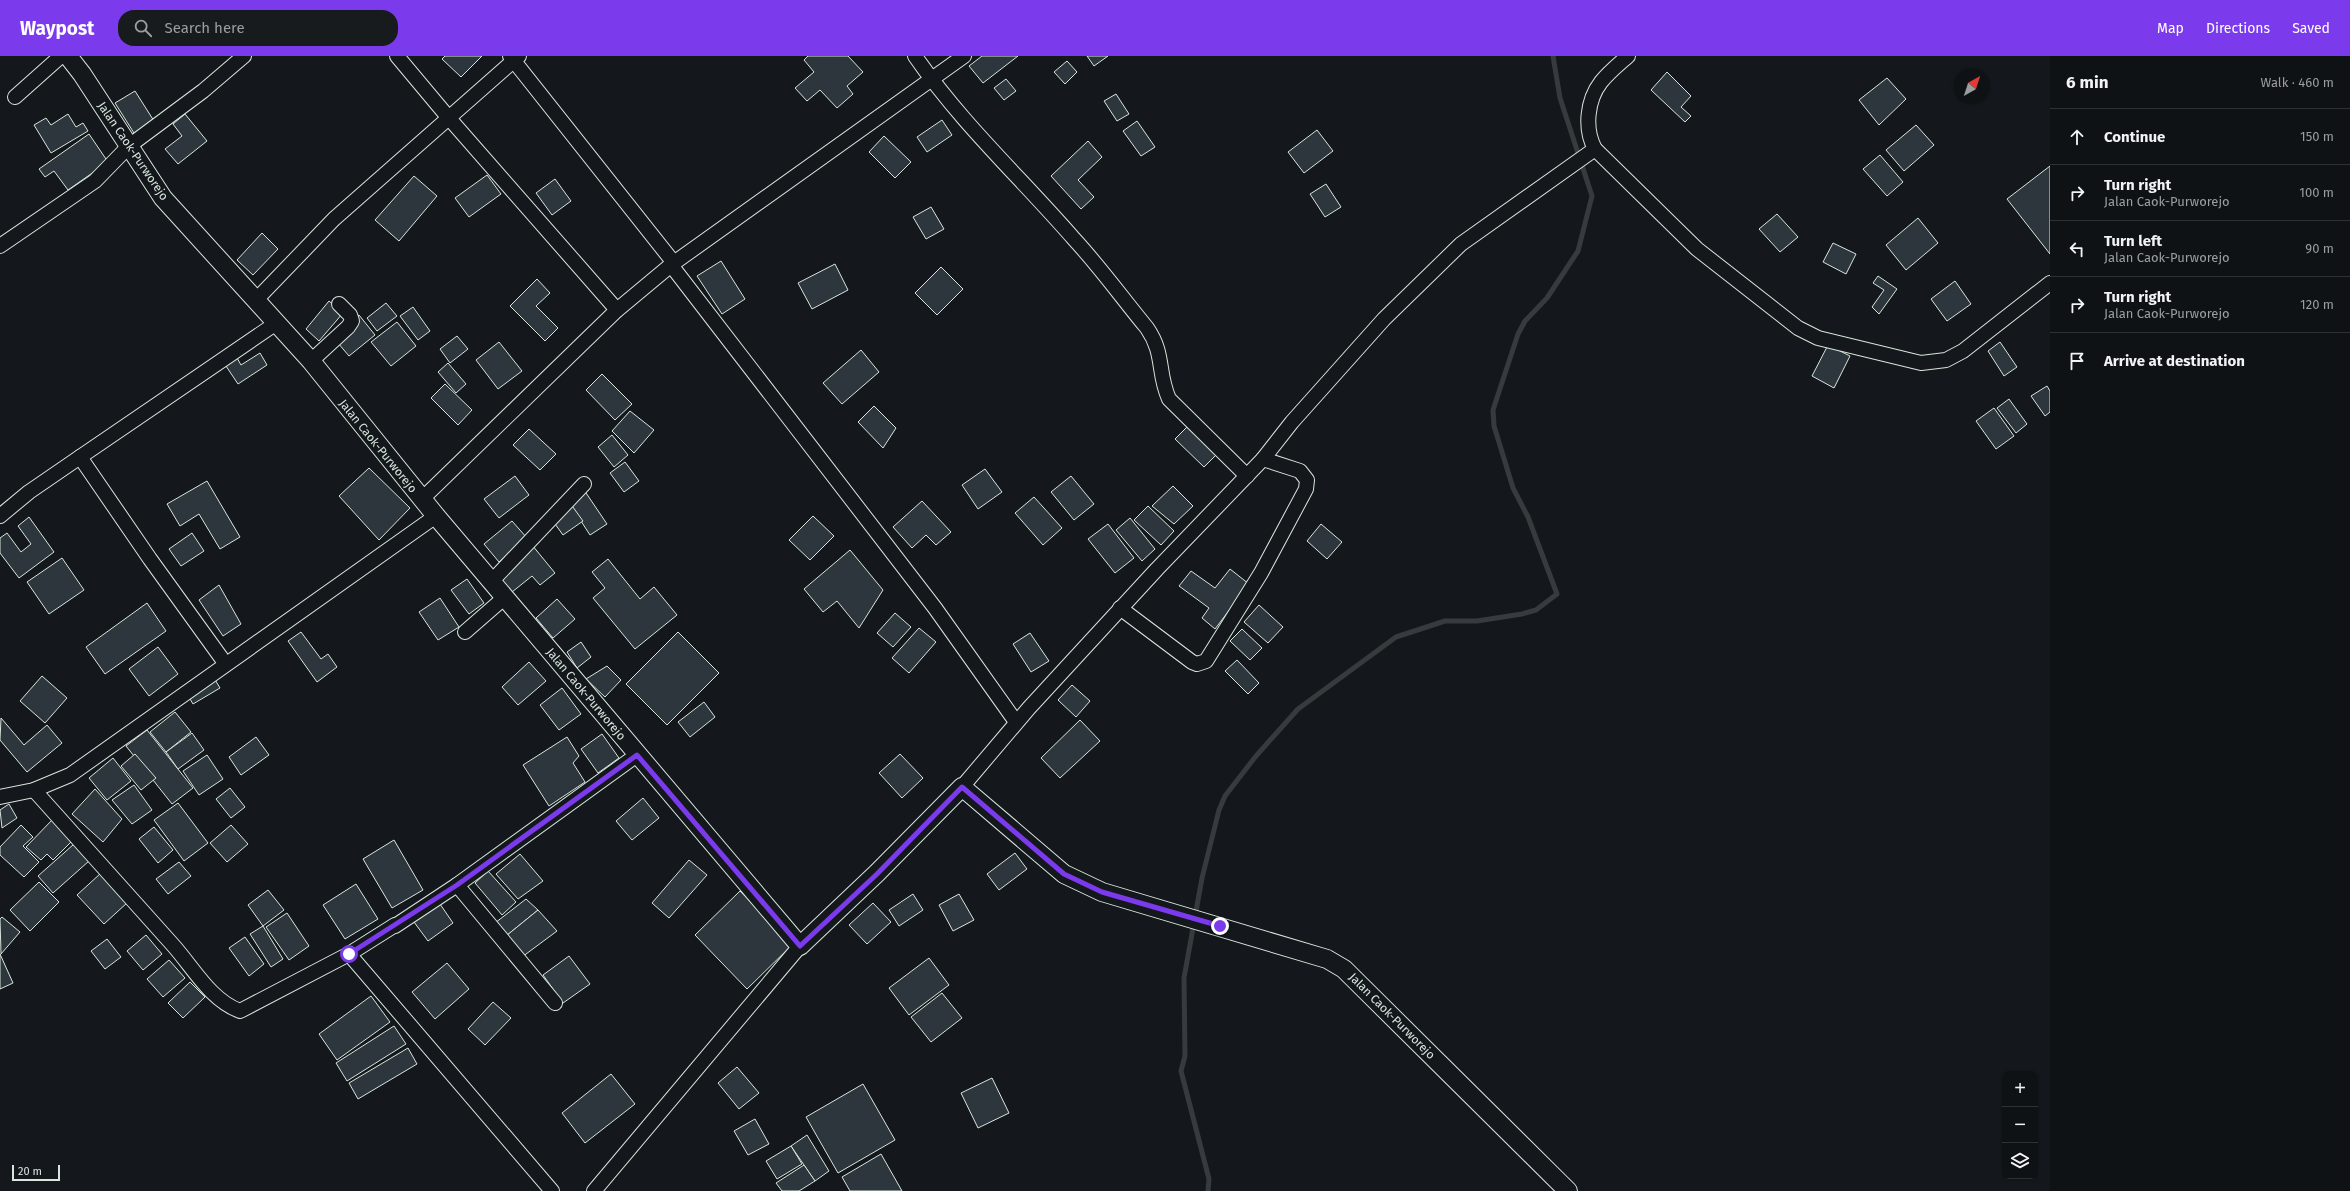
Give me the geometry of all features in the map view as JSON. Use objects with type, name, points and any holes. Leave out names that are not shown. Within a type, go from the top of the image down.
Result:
[{"type":"street","points":[[15,97],[61,56]]},
{"type":"street","name":"Jalan Caok-Purworejo","points":[[68,56],[82,74],[163,198],[257,299],[275,324],[310,361],[504,598],[800,946]]},
{"type":"street","points":[[0,246],[95,181],[129,146],[203,91],[244,56]]},
{"type":"street","points":[[397,56],[448,117],[617,310]]},
{"type":"street","points":[[915,56],[931,80],[996,156],[1075,240],[1147,328],[1155,341],[1160,354],[1163,386],[1169,400],[1247,476]]},
{"type":"street","points":[[422,499],[617,310],[673,264],[964,56]]},
{"type":"street","points":[[1628,56],[1600,82],[1588,111],[1590,153],[1697,249],[1793,325],[1818,338],[1921,363],[1946,360],[1964,351],[2050,283]]},
{"type":"street","points":[[257,299],[334,219],[514,58],[935,608],[1016,722]]},
{"type":"street","points":[[594,1191],[800,946],[877,874],[962,787],[1016,722],[1120,608],[1263,459],[1292,422],[1384,319],[1461,244],[1561,171],[1590,153]]},
{"type":"street","points":[[310,361],[348,328],[352,321],[350,315],[339,304]]},
{"type":"street","points":[[0,516],[29,492],[275,324]]},
{"type":"street","points":[[80,457],[150,559],[225,663]]},
{"type":"street","points":[[1120,608],[1192,662],[1197,664],[1206,661],[1261,573],[1306,489],[1307,480],[1300,471],[1263,459]]},
{"type":"street","points":[[491,582],[584,484]]},
{"type":"street","points":[[0,797],[34,790],[70,775],[110,748],[225,663],[436,516]]},
{"type":"street","points":[[465,632],[504,598]]},
{"type":"street","points":[[34,790],[184,958],[218,999],[228,1007],[240,1011],[349,954],[395,925],[457,885],[637,755]]},
{"type":"street","name":"Jalan Caok-Purworejo","points":[[962,787],[1064,874],[1102,892],[1220,926],[1327,960],[1344,968],[1568,1191]]},
{"type":"street","points":[[457,885],[555,1003]]},
{"type":"street","points":[[349,954],[552,1191]]},
{"type":"building","points":[[445,56],[482,56],[461,77],[442,59]]},
{"type":"building","points":[[808,56],[848,56],[863,72],[847,86],[853,94],[837,108],[820,90],[807,101],[795,88],[814,72],[804,60]]},
{"type":"building","points":[[982,56],[1018,56],[983,83],[969,66]]},
{"type":"building","points":[[1087,56],[1108,56],[1094,66]]},
{"type":"building","points":[[1067,61],[1077,72],[1065,84],[1054,72]]},
{"type":"building","points":[[1667,72],[1691,96],[1681,107],[1691,116],[1685,122],[1651,90]]},
{"type":"building","points":[[1887,78],[1906,99],[1879,125],[1859,100]]},
{"type":"building","points":[[1006,79],[1016,91],[1004,100],[994,88]]},
{"type":"building","points":[[135,91],[154,121],[134,133],[115,103]]},
{"type":"building","points":[[1116,94],[1129,114],[1117,121],[1104,101]]},
{"type":"building","points":[[68,114],[76,127],[83,123],[88,131],[51,153],[34,125],[46,118],[51,125]]},
{"type":"building","points":[[185,114],[207,141],[178,164],[165,149],[182,136],[173,124]]},
{"type":"building","points":[[942,120],[952,135],[927,152],[917,137]]},
{"type":"building","points":[[1137,121],[1155,147],[1141,156],[1123,131]]},
{"type":"building","points":[[1916,125],[1934,145],[1904,171],[1886,150]]},
{"type":"building","points":[[1317,130],[1333,151],[1304,173],[1288,152]]},
{"type":"building","points":[[89,134],[108,162],[68,190],[54,171],[45,177],[39,169]]},
{"type":"building","points":[[884,136],[911,162],[895,178],[869,152]]},
{"type":"building","points":[[1088,141],[1102,157],[1078,180],[1094,197],[1081,209],[1051,176]]},
{"type":"building","points":[[1880,155],[1903,182],[1887,196],[1863,169]]},
{"type":"building","points":[[2050,166],[2050,254],[2007,199]]},
{"type":"building","points":[[487,175],[501,194],[469,217],[455,198]]},
{"type":"building","points":[[414,176],[437,196],[399,241],[375,220]]},
{"type":"building","points":[[555,179],[571,201],[552,215],[536,193]]},
{"type":"building","points":[[1326,184],[1341,207],[1325,217],[1310,194]]},
{"type":"building","points":[[931,207],[944,229],[926,239],[913,217]]},
{"type":"building","points":[[1777,214],[1798,237],[1780,252],[1759,229]]},
{"type":"building","points":[[1918,218],[1938,243],[1906,270],[1886,245]]},
{"type":"building","points":[[262,233],[278,249],[253,275],[237,260]]},
{"type":"building","points":[[1833,243],[1856,254],[1846,274],[1823,262]]},
{"type":"building","points":[[721,261],[745,299],[722,314],[697,276]]},
{"type":"building","points":[[835,264],[848,290],[812,309],[798,283]]},
{"type":"building","points":[[941,267],[963,289],[937,315],[915,293]]},
{"type":"building","points":[[1878,276],[1897,289],[1879,314],[1872,307],[1884,290],[1873,283]]},
{"type":"building","points":[[537,279],[550,293],[536,306],[558,328],[545,341],[510,306]]},
{"type":"building","points":[[1955,281],[1971,304],[1947,321],[1931,299]]},
{"type":"building","points":[[329,301],[343,313],[319,341],[306,329]]},
{"type":"building","points":[[386,303],[397,316],[377,331],[367,318]]},
{"type":"building","points":[[413,307],[430,331],[418,340],[400,316]]},
{"type":"building","points":[[359,315],[375,335],[349,356],[332,336]]},
{"type":"building","points":[[397,322],[416,346],[391,366],[371,342]]},
{"type":"building","points":[[457,336],[468,349],[450,363],[440,349]]},
{"type":"building","points":[[499,342],[522,371],[498,389],[476,360]]},
{"type":"building","points":[[2000,342],[2017,367],[2004,376],[1988,351]]},
{"type":"building","points":[[1828,345],[1850,356],[1834,388],[1812,376]]},
{"type":"building","points":[[861,350],[879,372],[842,404],[823,383]]},
{"type":"building","points":[[260,353],[267,365],[238,384],[224,363],[236,356],[241,365]]},
{"type":"building","points":[[448,363],[466,384],[456,393],[438,372]]},
{"type":"building","points":[[602,374],[632,404],[615,420],[586,390]]},
{"type":"building","points":[[445,384],[472,410],[458,425],[431,398]]},
{"type":"building","points":[[2047,386],[2050,391],[2050,412],[2045,416],[2031,396]]},
{"type":"building","points":[[2009,399],[2027,424],[2016,433],[1997,408]]},
{"type":"building","points":[[874,406],[896,428],[883,448],[858,422]]},
{"type":"building","points":[[1994,408],[2014,436],[1996,449],[1976,421]]},
{"type":"building","points":[[630,411],[654,430],[634,453],[612,431]]},
{"type":"building","points":[[1189,425],[1218,453],[1204,467],[1175,439]]},
{"type":"building","points":[[529,429],[556,454],[540,470],[513,445]]},
{"type":"building","points":[[612,435],[628,455],[614,467],[598,447]]},
{"type":"building","points":[[625,462],[639,481],[624,492],[610,473]]},
{"type":"building","points":[[369,468],[410,508],[379,540],[339,496]]},
{"type":"building","points":[[985,469],[1002,492],[978,509],[962,485]]},
{"type":"building","points":[[515,476],[529,495],[499,518],[484,499]]},
{"type":"building","points":[[1071,476],[1094,504],[1074,520],[1051,492]]},
{"type":"building","points":[[207,481],[240,537],[220,549],[199,514],[180,526],[167,504]]},
{"type":"building","points":[[1173,486],[1193,506],[1174,524],[1152,506]]},
{"type":"building","points":[[582,487],[607,524],[590,535],[566,498]]},
{"type":"building","points":[[1034,497],[1062,528],[1043,545],[1015,513]]},
{"type":"building","points":[[922,501],[951,532],[936,545],[926,535],[912,548],[893,527]]},
{"type":"building","points":[[570,503],[583,521],[563,535],[550,517]]},
{"type":"building","points":[[1148,506],[1174,531],[1161,545],[1134,520]]},
{"type":"building","points":[[813,516],[834,536],[810,560],[789,540]]},
{"type":"building","points":[[29,517],[54,552],[19,578],[0,553],[0,538],[7,533],[21,552],[31,544],[18,526]]},
{"type":"building","points":[[1130,518],[1155,549],[1142,561],[1116,530]]},
{"type":"building","points":[[512,521],[527,538],[499,562],[484,544]]},
{"type":"building","points":[[1108,524],[1134,558],[1115,573],[1088,539]]},
{"type":"building","points":[[1321,524],[1342,542],[1327,559],[1307,541]]},
{"type":"building","points":[[192,533],[204,551],[181,566],[169,549]]},
{"type":"building","points":[[532,545],[555,573],[540,585],[532,576],[512,592],[497,574]]},
{"type":"building","points":[[850,550],[883,590],[859,628],[837,601],[823,612],[804,589]]},
{"type":"building","points":[[62,558],[84,590],[49,614],[27,582]]},
{"type":"building","points":[[608,559],[640,599],[654,587],[677,615],[635,649],[593,598],[605,588],[592,572]]},
{"type":"building","points":[[1230,569],[1249,584],[1215,629],[1202,618],[1209,608],[1179,586],[1191,571],[1215,588]]},
{"type":"building","points":[[467,579],[484,603],[469,614],[451,590]]},
{"type":"building","points":[[219,585],[241,624],[223,636],[199,600]]},
{"type":"building","points":[[440,598],[459,627],[438,640],[419,612]]},
{"type":"building","points":[[557,599],[575,619],[553,638],[536,618]]},
{"type":"building","points":[[147,603],[166,631],[105,674],[86,647]]},
{"type":"building","points":[[1259,605],[1283,627],[1268,643],[1244,622]]},
{"type":"building","points":[[895,613],[911,627],[893,647],[877,633]]},
{"type":"building","points":[[919,628],[936,642],[909,673],[892,658]]},
{"type":"building","points":[[1242,629],[1262,648],[1250,660],[1230,641]]},
{"type":"building","points":[[301,632],[321,659],[328,654],[337,667],[317,682],[288,641]]},
{"type":"building","points":[[678,632],[719,673],[667,725],[626,684]]},
{"type":"building","points":[[1030,633],[1049,661],[1031,672],[1013,644]]},
{"type":"building","points":[[581,642],[591,657],[577,668],[567,652]]},
{"type":"building","points":[[158,647],[178,674],[149,696],[129,669]]},
{"type":"building","points":[[1237,660],[1259,683],[1248,694],[1225,671]]},
{"type":"building","points":[[529,662],[546,681],[518,705],[502,687]]},
{"type":"building","points":[[607,666],[621,680],[605,697],[586,679]]},
{"type":"building","points":[[42,676],[67,698],[45,723],[20,701]]},
{"type":"building","points":[[214,678],[220,688],[193,704],[187,694]]},
{"type":"building","points":[[1072,685],[1090,701],[1076,717],[1058,700]]},
{"type":"building","points":[[562,688],[581,714],[559,730],[540,705]]},
{"type":"building","points":[[704,702],[715,717],[690,737],[678,722]]},
{"type":"building","points":[[175,712],[191,732],[166,752],[150,732]]},
{"type":"building","points":[[1,718],[24,745],[47,725],[62,743],[27,772],[0,740]]},
{"type":"building","points":[[1080,720],[1100,741],[1060,778],[1041,758]]},
{"type":"building","points":[[147,730],[193,788],[172,804],[126,746]]},
{"type":"building","points":[[192,733],[204,750],[178,769],[166,752]]},
{"type":"building","points":[[602,734],[619,758],[598,773],[581,749]]},
{"type":"building","points":[[256,737],[269,755],[241,775],[229,757]]},
{"type":"building","points":[[567,737],[579,756],[573,763],[585,782],[549,806],[523,765]]},
{"type":"building","points":[[135,754],[156,778],[141,790],[121,766]]},
{"type":"building","points":[[900,754],[923,778],[902,798],[879,773]]},
{"type":"building","points":[[207,755],[223,779],[199,795],[183,771]]},
{"type":"building","points":[[113,758],[131,781],[107,800],[89,778]]},
{"type":"building","points":[[134,785],[152,810],[132,824],[112,800]]},
{"type":"building","points":[[230,788],[245,807],[231,818],[216,799]]},
{"type":"building","points":[[95,789],[122,819],[103,842],[72,814]]},
{"type":"building","points":[[643,798],[659,818],[632,840],[616,821]]},
{"type":"building","points":[[178,803],[208,843],[184,861],[154,820]]},
{"type":"building","points":[[9,804],[17,818],[2,828],[0,810]]},
{"type":"building","points":[[53,819],[74,839],[53,860],[47,854],[41,860],[26,847]]},
{"type":"building","points":[[21,825],[33,837],[23,846],[39,862],[24,877],[0,855],[0,847]]},
{"type":"building","points":[[231,825],[248,844],[227,862],[210,843]]},
{"type":"building","points":[[154,827],[173,850],[158,863],[139,839]]},
{"type":"building","points":[[394,840],[423,890],[392,908],[363,859]]},
{"type":"building","points":[[74,844],[89,861],[53,893],[38,876]]},
{"type":"building","points":[[1015,853],[1027,869],[999,890],[987,874]]},
{"type":"building","points":[[520,854],[543,881],[518,899],[496,874]]},
{"type":"building","points":[[689,860],[707,875],[669,918],[652,903]]},
{"type":"building","points":[[179,862],[191,876],[168,894],[156,879]]},
{"type":"building","points":[[488,871],[516,902],[502,915],[475,883]]},
{"type":"building","points":[[101,873],[128,902],[104,924],[77,895]]},
{"type":"building","points":[[39,882],[59,902],[30,931],[10,910]]},
{"type":"building","points":[[356,884],[378,919],[345,939],[323,905]]},
{"type":"building","points":[[268,890],[284,910],[263,926],[248,905]]},
{"type":"building","points":[[740,891],[792,945],[747,989],[695,935]]},
{"type":"building","points":[[913,894],[923,910],[899,926],[889,910]]},
{"type":"building","points":[[959,894],[974,920],[953,931],[939,905]]},
{"type":"building","points":[[526,899],[538,910],[506,936],[495,923]]},
{"type":"building","points":[[873,903],[891,922],[867,944],[849,925]]},
{"type":"building","points":[[440,904],[453,923],[428,941],[414,922]]},
{"type":"building","points":[[538,910],[557,931],[522,957],[506,936]]},
{"type":"building","points":[[287,913],[309,946],[289,960],[266,927]]},
{"type":"building","points":[[2,917],[20,932],[1,954],[0,919]]},
{"type":"building","points":[[263,926],[283,959],[271,967],[250,934]]},
{"type":"building","points":[[146,935],[162,954],[143,970],[127,951]]},
{"type":"building","points":[[245,937],[264,964],[249,976],[229,948]]},
{"type":"building","points":[[107,939],[121,957],[105,969],[91,951]]},
{"type":"building","points":[[0,954],[13,983],[0,989]]},
{"type":"building","points":[[569,956],[590,984],[563,1003],[543,975]]},
{"type":"building","points":[[929,958],[949,985],[909,1015],[889,988]]},
{"type":"building","points":[[169,960],[185,978],[163,997],[147,979]]},
{"type":"building","points":[[447,963],[469,989],[435,1019],[412,992]]},
{"type":"building","points":[[190,982],[205,997],[183,1018],[168,1003]]},
{"type":"building","points":[[942,993],[962,1018],[931,1042],[911,1017]]},
{"type":"building","points":[[371,996],[390,1022],[337,1060],[319,1034]]},
{"type":"building","points":[[493,1002],[511,1018],[485,1045],[468,1029]]},
{"type":"building","points":[[394,1026],[406,1044],[347,1081],[336,1063]]},
{"type":"building","points":[[408,1048],[417,1064],[358,1099],[349,1083]]},
{"type":"building","points":[[737,1067],[759,1093],[739,1109],[718,1083]]},
{"type":"building","points":[[611,1074],[635,1104],[585,1143],[562,1113]]},
{"type":"building","points":[[992,1078],[1009,1113],[978,1128],[961,1093]]},
{"type":"building","points":[[863,1084],[895,1140],[838,1173],[806,1117]]},
{"type":"building","points":[[755,1119],[769,1144],[748,1155],[734,1131]]},
{"type":"building","points":[[807,1135],[829,1171],[815,1181],[791,1146]]},
{"type":"building","points":[[791,1146],[802,1164],[777,1179],[766,1161]]},
{"type":"building","points":[[881,1154],[902,1191],[850,1191],[842,1177]]},
{"type":"building","points":[[804,1165],[815,1181],[799,1191],[782,1191],[776,1183]]},
{"type":"waterway","points":[[1208,1191],[1209,1179],[1181,1071],[1185,1056],[1184,978],[1202,878],[1219,810],[1225,796],[1256,756],[1298,709],[1396,637],[1445,621],[1477,621],[1522,614],[1536,610],[1557,594],[1528,517],[1513,488],[1494,426],[1493,410],[1518,334],[1525,321],[1547,298],[1578,251],[1592,196],[1560,98],[1553,56]]},
{"type":"route","points":[[349,954],[457,885],[637,755],[701,828],[800,946],[877,874],[962,787],[1064,874],[1102,892],[1220,926]]}]
